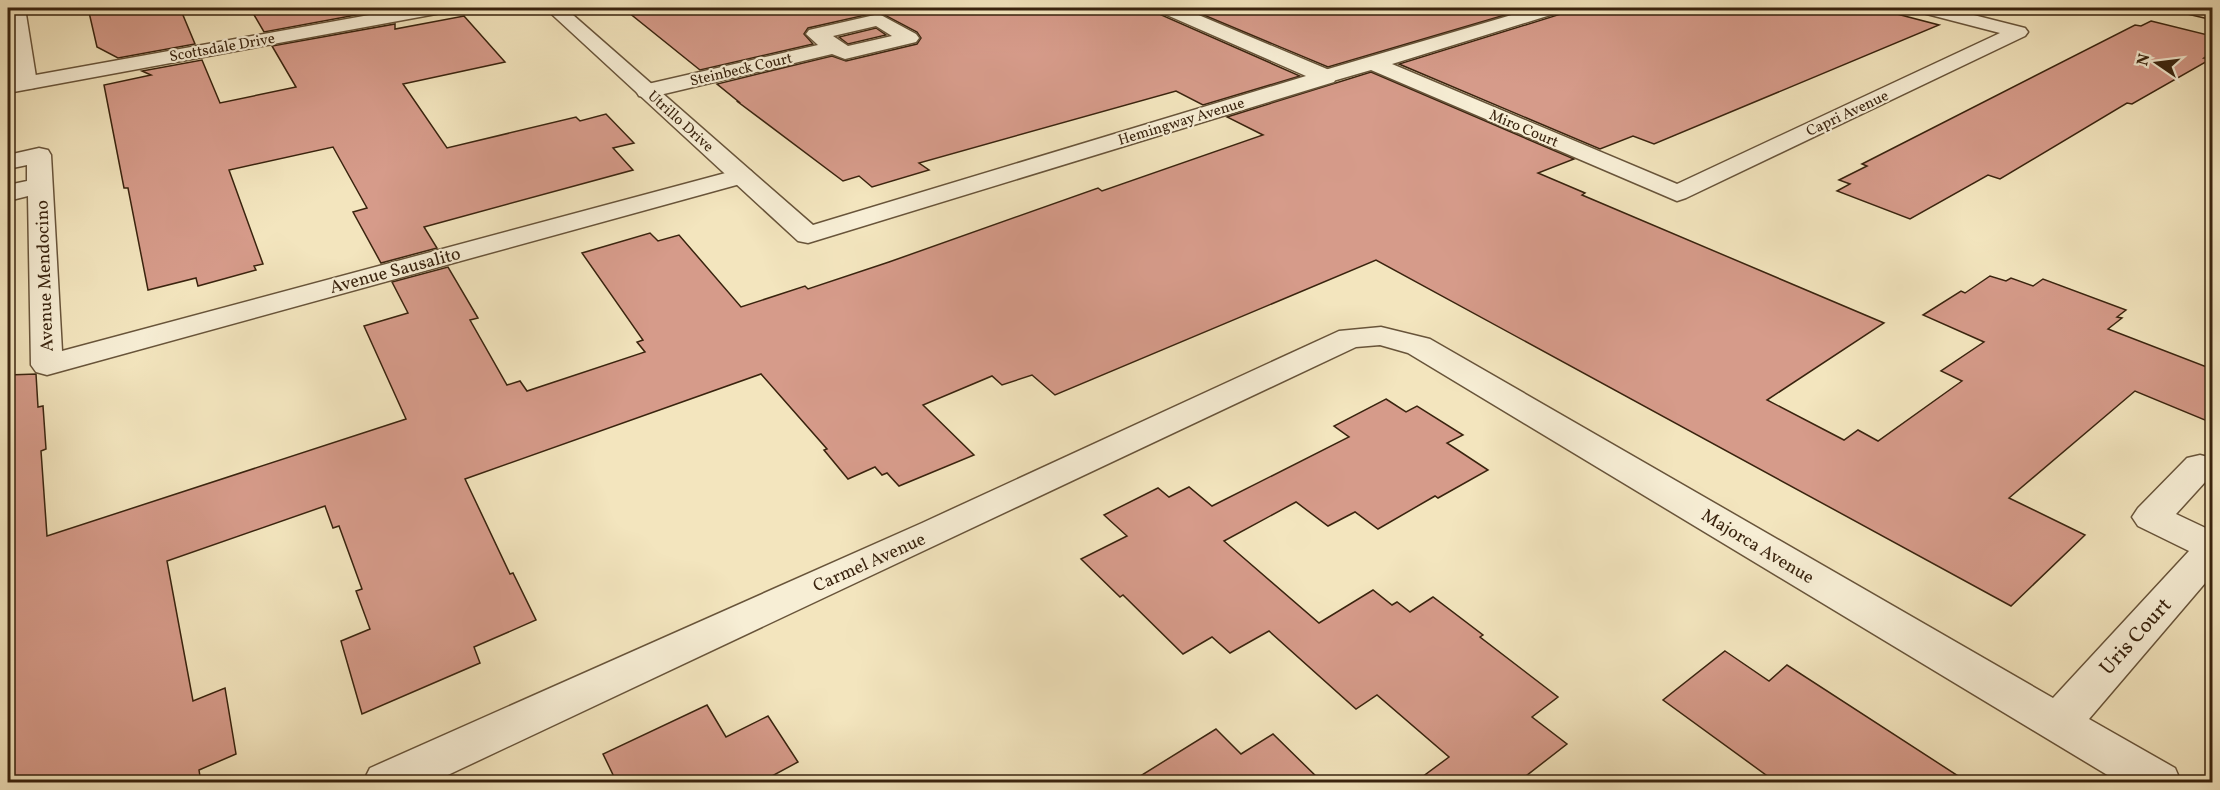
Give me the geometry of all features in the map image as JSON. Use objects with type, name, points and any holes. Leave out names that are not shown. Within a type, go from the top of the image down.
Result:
[{"type":"main road","points":[[2189,8],[2212,13]]},
{"type":"street","points":[[16,8],[17,85]]},
{"type":"street","name":"Scottsdale Drive","points":[[17,85],[409,10],[436,8]]},
{"type":"street","name":"Utrillo Drive","points":[[554,8],[808,235]]},
{"type":"street","points":[[1167,8],[1326,77]]},
{"type":"street","name":"Hemingway Avenue","points":[[808,235],[1550,8]]},
{"type":"street","name":"Capri Avenue","points":[[1677,193],[2018,32],[1926,8]]},
{"type":"street","name":"Steinbeck Court","points":[[647,91],[835,47]]},
{"type":"street","name":"Miro Court","points":[[1372,63],[1677,193]]},
{"type":"street","name":"Avenue Mendocino","points":[[8,162],[39,155],[47,365]]},
{"type":"street","name":"Avenue Sausalito","points":[[47,365],[742,176]]},
{"type":"street","name":"Avenue Mendocino","points":[[8,193],[40,186]]},
{"type":"street","name":"Majorca Avenue","points":[[1350,338],[1381,336],[1419,346],[2158,783]]},
{"type":"street","name":"Carmel Avenue","points":[[387,783],[935,532],[1350,338]]},
{"type":"street","name":"Uris Court","points":[[2058,723],[2212,548],[2151,517],[2200,466],[2212,471]]},
{"type":"building","points":[[88,8],[180,8],[195,44],[118,58],[97,47]]},
{"type":"building","points":[[250,8],[394,8],[264,32]]},
{"type":"building","points":[[623,8],[1156,8],[1159,14],[1300,76],[1203,105],[1176,91],[919,163],[929,170],[872,187],[859,176],[843,181],[717,84],[832,56],[846,61],[917,44],[921,38],[917,32],[879,12],[808,28],[804,34],[813,44],[700,70]]},
{"type":"building","points":[[1187,8],[1529,8],[1328,67]]},
{"type":"building","points":[[1564,8],[1874,8],[1939,25],[1654,144],[1633,136],[1600,149],[1399,64],[1561,14]]},
{"type":"building","points":[[464,16],[505,62],[403,84],[447,148],[576,117],[580,121],[606,114],[634,143],[613,148],[633,170],[424,227],[437,248],[381,263],[353,212],[367,208],[333,147],[229,170],[263,264],[254,266],[256,270],[198,286],[196,278],[148,290],[128,188],[124,188],[104,85],[151,75],[142,71],[202,60],[220,103],[296,87],[272,46],[395,24],[395,29]]},
{"type":"building","points":[[2151,21],[2212,36],[2212,53],[2204,58],[2211,59],[2132,104],[2127,103],[2000,179],[1988,175],[1910,219],[1837,191],[1850,184],[1839,180],[1867,166],[1862,164],[2135,25],[2141,26]]},
{"type":"building","points":[[876,28],[886,35],[848,44],[839,37]]},
{"type":"building","points":[[1371,72],[1574,159],[1538,173],[1585,193],[1582,195],[1884,323],[1767,400],[1844,440],[1858,430],[1878,441],[1962,381],[1941,371],[1984,342],[1923,315],[1961,291],[1965,293],[1990,276],[2006,281],[2011,278],[2033,286],[2043,279],[2126,310],[2117,317],[2122,318],[2108,329],[2212,369],[2212,423],[2135,391],[2009,498],[2085,535],[2011,606],[1376,260],[1055,395],[1032,375],[1002,385],[992,376],[923,405],[974,455],[899,486],[887,473],[882,475],[875,467],[848,479],[824,450],[827,449],[761,374],[465,479],[510,574],[513,573],[536,620],[474,647],[480,663],[362,714],[341,641],[370,629],[356,591],[362,589],[339,526],[333,528],[325,506],[167,561],[193,701],[225,688],[236,754],[199,770],[201,783],[10,783],[8,375],[36,374],[38,407],[43,406],[46,449],[41,451],[47,536],[406,419],[364,326],[408,313],[392,282],[448,267],[478,318],[470,320],[507,385],[520,381],[527,391],[645,352],[637,342],[643,340],[582,253],[650,233],[658,241],[679,235],[741,307],[805,286],[808,289],[1098,188],[1102,191],[1263,135],[1227,117]]},
{"type":"building","points":[[1386,399],[1406,412],[1417,406],[1463,435],[1447,443],[1488,470],[1438,498],[1435,496],[1378,529],[1355,512],[1328,526],[1296,502],[1224,541],[1319,623],[1373,590],[1392,605],[1397,602],[1410,612],[1433,597],[1483,635],[1480,637],[1558,697],[1532,717],[1567,744],[1517,783],[1414,783],[1449,757],[1377,695],[1356,709],[1269,631],[1230,653],[1212,637],[1183,654],[1123,595],[1120,597],[1081,559],[1127,536],[1104,515],[1158,488],[1169,497],[1189,487],[1212,506],[1349,437],[1334,426]]},
{"type":"building","points":[[1725,651],[1769,681],[1787,665],[1969,783],[1777,783],[1663,700]]},
{"type":"building","points":[[707,705],[726,737],[768,716],[798,762],[759,783],[617,783],[603,754]]},
{"type":"building","points":[[1216,729],[1241,754],[1273,734],[1323,783],[1129,783]]}]
